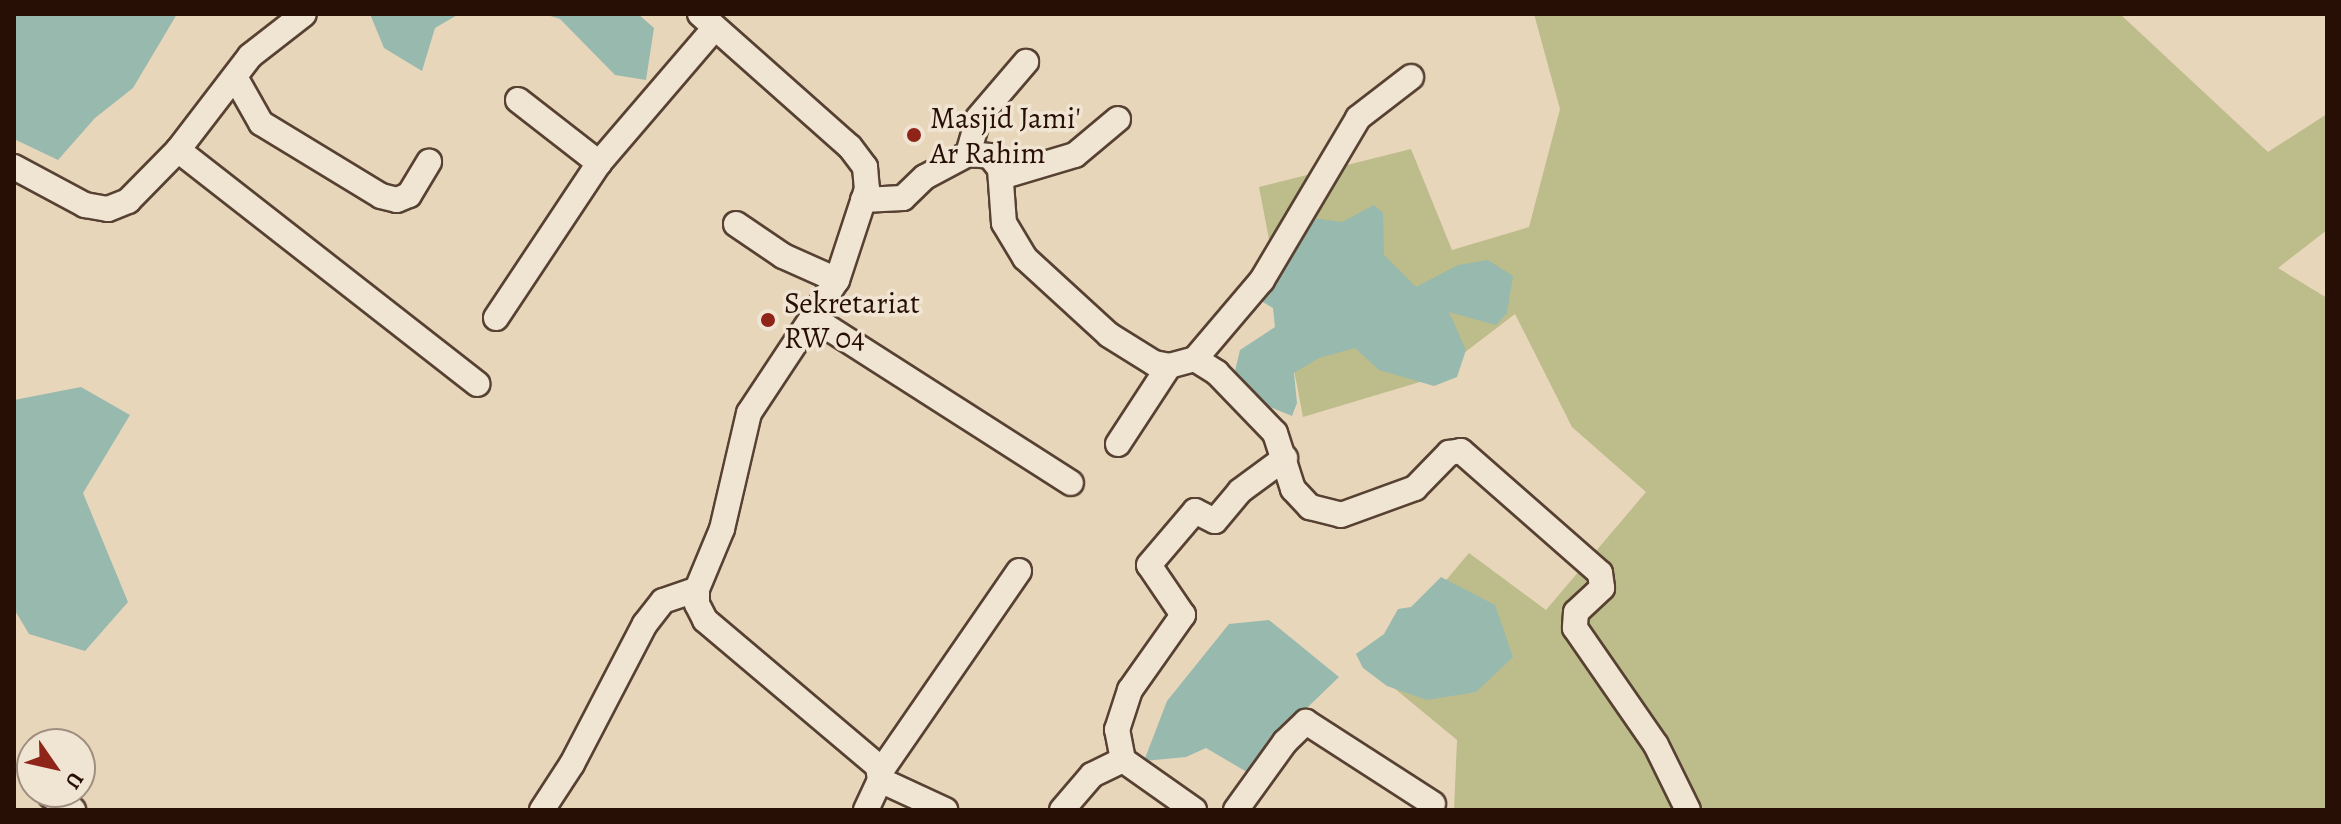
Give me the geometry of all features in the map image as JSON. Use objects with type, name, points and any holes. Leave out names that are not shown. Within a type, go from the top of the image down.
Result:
[{"type":"street","points":[[14,167],[85,205],[108,209],[128,201],[178,150],[272,34],[304,14]]},
{"type":"street","points":[[496,318],[599,163],[667,84],[708,27],[850,147],[865,167],[863,200],[837,280],[749,413],[722,529],[697,589],[697,604],[705,620],[880,776],[945,810]]},
{"type":"street","points":[[968,154],[978,118],[1026,62]]},
{"type":"street","points":[[235,77],[261,123],[381,196],[397,200],[409,195],[429,162]]},
{"type":"street","points":[[863,200],[903,198],[925,177],[968,154],[990,156],[1001,177],[1004,223],[1025,258],[1109,335],[1154,363],[1169,366],[1195,359],[1280,255],[1358,118],[1411,77]]},
{"type":"street","points":[[518,100],[599,163]]},
{"type":"street","points":[[1001,177],[1075,155],[1118,119]]},
{"type":"street","points":[[178,150],[478,384]]},
{"type":"street","points":[[736,224],[783,256],[837,280]]},
{"type":"street","points":[[813,318],[1071,483]]},
{"type":"street","points":[[1195,359],[1217,373],[1275,433],[1301,501],[1341,515],[1415,488],[1449,453],[1470,457],[1600,573],[1602,588],[1576,612],[1575,628],[1656,745],[1688,810]]},
{"type":"street","points":[[1118,444],[1169,366]]},
{"type":"street","points":[[1194,810],[1123,760],[1117,730],[1130,690],[1183,615],[1149,565],[1195,511],[1215,521],[1240,491],[1285,458]]},
{"type":"street","points":[[866,810],[880,776],[1019,571]]},
{"type":"street","points":[[542,810],[572,764],[645,624],[663,601],[697,589]]},
{"type":"street","points":[[1236,810],[1285,742],[1306,722],[1436,808]]},
{"type":"street","points":[[1062,810],[1092,775],[1123,760]]},
{"type":"shaded area","points":[[1534,14],[2120,14],[2268,152],[2327,114],[2327,230],[2278,268],[2327,298],[2327,810],[1454,810],[1457,740],[1371,669],[1469,553],[1546,610],[1646,492],[1572,427],[1515,314],[1430,379],[1303,417],[1259,187],[1411,149],[1452,250],[1529,227],[1560,109]]},
{"type":"water","points":[[14,14],[177,14],[133,88],[95,118],[58,160],[14,139]]},
{"type":"water","points":[[370,14],[459,14],[435,28],[422,71],[384,48]]},
{"type":"water","points":[[544,14],[638,14],[654,28],[646,80],[615,75],[560,19]]},
{"type":"water","points":[[1374,205],[1383,213],[1384,255],[1416,287],[1458,265],[1488,260],[1513,276],[1507,313],[1496,325],[1449,312],[1466,350],[1457,377],[1434,386],[1379,370],[1355,348],[1319,358],[1294,373],[1297,403],[1292,416],[1263,404],[1235,371],[1240,350],[1275,327],[1273,308],[1256,298],[1312,218],[1342,222]]},
{"type":"water","points":[[81,387],[130,415],[83,493],[128,602],[85,651],[29,634],[14,609],[14,400]]},
{"type":"water","points":[[1441,577],[1495,605],[1513,657],[1476,692],[1427,700],[1387,686],[1363,668],[1356,654],[1384,634],[1398,609],[1411,607]]},
{"type":"water","points":[[1269,620],[1339,677],[1282,732],[1252,775],[1206,748],[1186,757],[1144,761],[1167,701],[1229,624]]},
{"type":"place","name":"Masjid Jami' Ar Rahim","points":[[914,135]]},
{"type":"place","name":"Sekretariat RW 04","points":[[768,320]]}]
